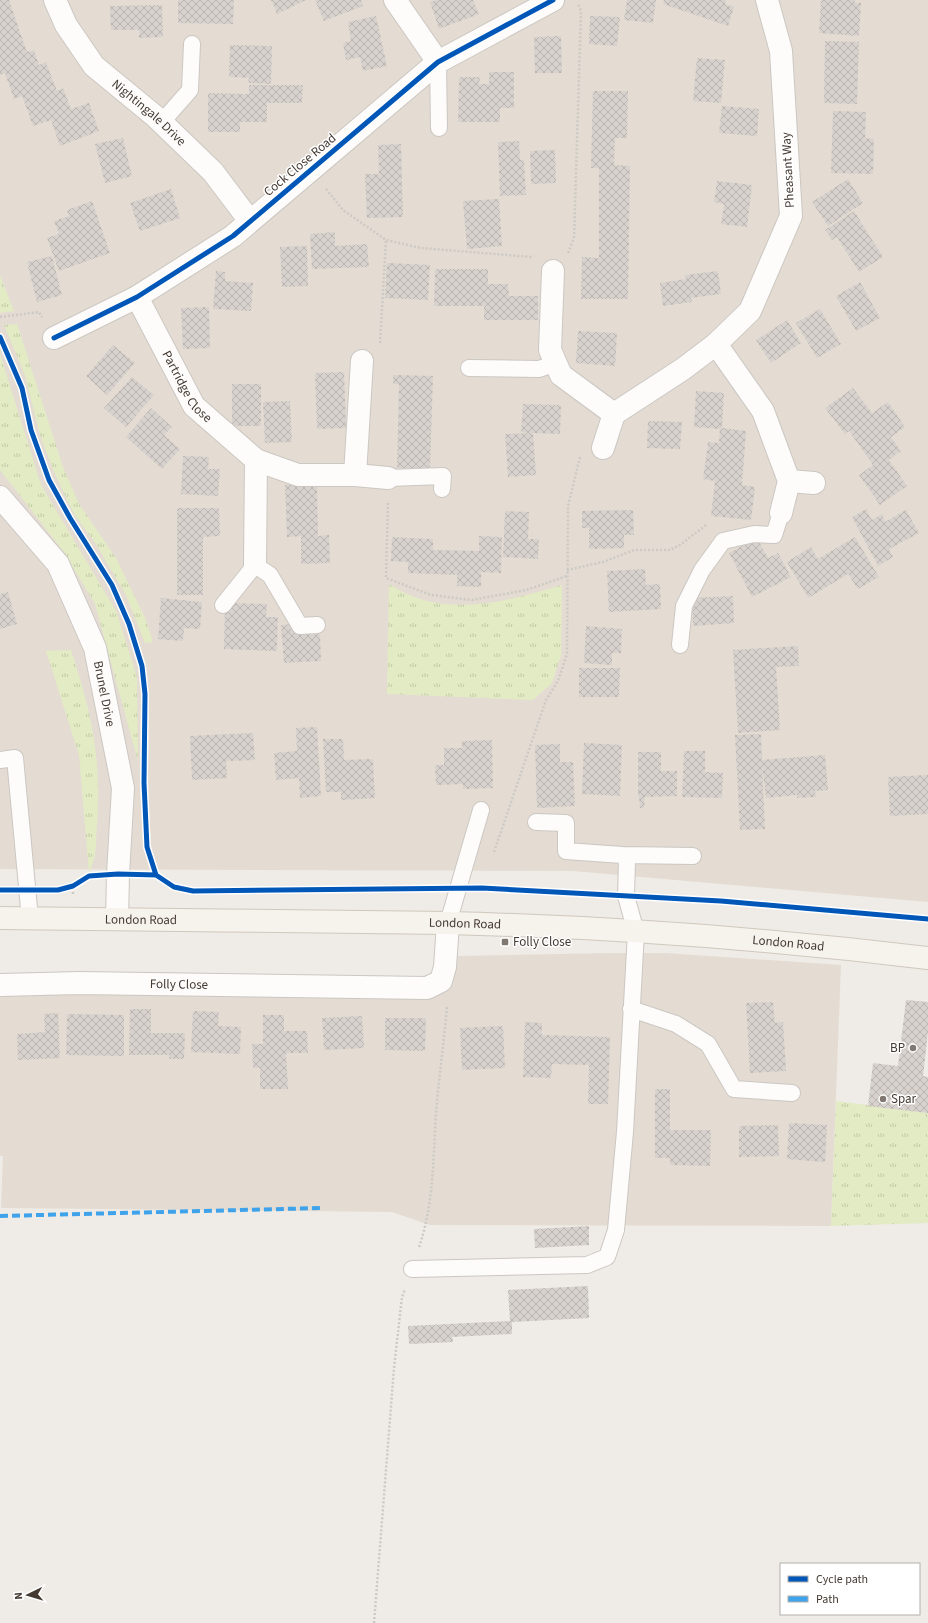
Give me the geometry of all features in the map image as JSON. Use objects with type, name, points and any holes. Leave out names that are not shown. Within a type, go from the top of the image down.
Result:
[{"type":"main road","name":"London Road","points":[[0,918],[448,923],[636,932],[844,948],[928,958]]},
{"type":"street","name":"Nightingale Drive","points":[[55,0],[66,25],[94,66],[161,122],[213,172],[250,221]]},
{"type":"street","points":[[396,0],[438,62]]},
{"type":"street","name":"Cock Close Road","points":[[54,338],[137,297],[233,236],[438,62],[553,0]]},
{"type":"street","name":"Pheasant Way","points":[[614,414],[683,369],[716,344],[750,310],[791,216],[781,51],[767,0]]},
{"type":"street","points":[[553,271],[550,350],[561,375],[614,414],[603,448]]},
{"type":"street","name":"Partridge Close","points":[[137,297],[194,406],[256,460],[298,475],[355,475],[388,478]]},
{"type":"street","points":[[716,344],[763,411],[789,481],[781,514]]},
{"type":"street","points":[[355,475],[362,361]]},
{"type":"street","points":[[255,565],[256,460]]},
{"type":"street","points":[[789,481],[814,483]]},
{"type":"street","name":"Brunel Drive","points":[[0,497],[58,564],[95,648],[123,788],[117,919]]},
{"type":"street","points":[[441,981],[445,967],[448,923]]},
{"type":"street","name":"Folly Close","points":[[0,985],[79,983],[427,988],[441,981]]},
{"type":"lane","points":[[161,122],[190,90],[192,44]]},
{"type":"lane","points":[[438,62],[439,128]]},
{"type":"lane","points":[[469,368],[539,369],[556,363]]},
{"type":"lane","points":[[388,478],[443,476],[442,489]]},
{"type":"lane","points":[[680,645],[684,606],[702,570],[723,541],[754,534],[774,535],[781,514]]},
{"type":"lane","points":[[223,605],[255,565],[270,575],[300,626],[316,625]]},
{"type":"lane","points":[[0,760],[15,758],[30,918]]},
{"type":"lane","points":[[448,923],[480,810]]},
{"type":"lane","points":[[536,822],[566,823],[566,851],[622,855],[693,856]]},
{"type":"lane","points":[[412,1269],[587,1265],[607,1257],[616,1230],[625,1132],[636,932],[626,896],[627,861],[622,855]]},
{"type":"lane","points":[[631,1009],[676,1024],[708,1044],[734,1089],[792,1093]]},
{"type":"path","points":[[310,171],[343,210],[386,240],[421,248],[539,258],[538,270],[565,271],[566,258],[574,238],[581,11],[576,0]]},
{"type":"path","points":[[362,361],[379,360],[386,240]]},
{"type":"path","points":[[0,316],[39,312],[54,338]]},
{"type":"path","points":[[492,858],[546,700],[558,681],[567,654],[568,506],[584,441],[603,448]]},
{"type":"path","points":[[388,478],[386,578],[431,595],[472,600],[526,590],[567,576]]},
{"type":"path","points":[[567,570],[603,562],[634,550],[670,550],[680,545],[713,522]]},
{"type":"path","points":[[66,888],[79,883]]},
{"type":"path","points":[[374,1623],[394,1368],[402,1297],[424,1231],[431,1198],[436,1110],[448,991],[441,981]]},
{"type":"shaded area","points":[[0,0],[928,0],[928,902],[573,871],[0,869]]},
{"type":"shaded area","points":[[665,953],[841,965],[831,1226],[430,1225],[392,1212],[1,1208],[3,1156],[0,1156],[0,990],[439,994],[457,956]]},
{"type":"green space","points":[[0,276],[14,311],[0,313]]},
{"type":"green space","points":[[17,324],[63,467],[79,504],[116,558],[145,618],[153,642],[145,643],[126,595],[96,544],[74,514],[54,472],[40,435],[25,375],[4,325]]},
{"type":"green space","points":[[0,354],[41,485],[116,611],[137,677],[138,761],[95,604],[64,552],[0,470]]},
{"type":"green space","points":[[389,584],[409,595],[430,602],[452,605],[496,602],[562,585],[561,655],[552,683],[533,700],[387,694]]},
{"type":"green space","points":[[71,650],[89,715],[98,778],[96,849],[94,860],[89,872],[79,755],[46,651]]},
{"type":"green space","points":[[836,1101],[928,1113],[928,1223],[831,1226]]},
{"type":"building","points":[[0,0],[9,0],[27,52],[34,50],[39,65],[46,62],[57,91],[63,88],[71,109],[89,103],[99,131],[60,146],[51,120],[33,126],[22,96],[14,99],[5,73],[0,75]]},
{"type":"building","points":[[178,0],[234,0],[233,24],[178,23]]},
{"type":"building","points":[[271,0],[306,0],[277,14]]},
{"type":"building","points":[[315,0],[361,0],[363,6],[324,21]]},
{"type":"building","points":[[436,0],[473,0],[479,14],[439,29],[430,2]]},
{"type":"building","points":[[627,0],[656,0],[653,23],[624,20]]},
{"type":"building","points":[[664,0],[726,0],[725,4],[734,7],[728,26],[663,4]]},
{"type":"building","points":[[821,0],[855,0],[855,3],[861,3],[859,36],[819,33]]},
{"type":"building","points":[[162,5],[163,37],[139,38],[139,30],[111,30],[110,6]]},
{"type":"building","points":[[376,16],[387,66],[363,71],[360,57],[346,60],[343,43],[351,41],[348,22]]},
{"type":"building","points":[[590,16],[620,17],[617,46],[589,44]]},
{"type":"building","points":[[561,36],[562,73],[535,73],[534,37]]},
{"type":"building","points":[[825,41],[859,42],[857,104],[824,103]]},
{"type":"building","points":[[230,45],[272,46],[271,84],[248,83],[249,78],[229,77]]},
{"type":"building","points":[[697,58],[725,60],[721,103],[693,101]]},
{"type":"building","points":[[489,72],[514,72],[514,108],[500,108],[500,122],[458,122],[459,77],[480,77],[479,84],[489,84]]},
{"type":"building","points":[[249,85],[303,85],[302,103],[267,103],[267,122],[240,122],[240,132],[208,132],[208,93],[249,94]]},
{"type":"building","points":[[593,91],[628,91],[627,138],[615,138],[614,165],[630,166],[628,299],[581,299],[582,257],[599,258],[599,168],[591,168]]},
{"type":"building","points":[[722,106],[759,109],[757,136],[719,133]]},
{"type":"building","points":[[833,111],[866,112],[865,138],[874,139],[873,174],[831,173]]},
{"type":"building","points":[[123,138],[132,176],[105,183],[95,144]]},
{"type":"building","points":[[519,141],[520,160],[524,160],[526,195],[500,196],[498,142]]},
{"type":"building","points":[[401,144],[403,217],[367,218],[365,174],[379,174],[378,145]]},
{"type":"building","points":[[555,150],[556,183],[531,184],[530,151]]},
{"type":"building","points":[[848,179],[863,203],[828,226],[812,202]]},
{"type":"building","points":[[717,181],[752,185],[747,227],[721,224],[724,204],[714,202]]},
{"type":"building","points":[[171,189],[180,218],[140,231],[130,203]]},
{"type":"building","points":[[499,199],[502,246],[467,249],[463,201]]},
{"type":"building","points":[[92,201],[110,253],[59,271],[47,238],[59,234],[54,221],[69,216],[67,210]]},
{"type":"building","points":[[854,211],[883,257],[859,272],[837,237],[832,240],[825,230]]},
{"type":"building","points":[[335,232],[335,246],[367,244],[369,267],[312,269],[310,234]]},
{"type":"building","points":[[307,246],[308,286],[282,287],[280,247]]},
{"type":"building","points":[[52,256],[62,295],[37,302],[27,262]]},
{"type":"building","points":[[387,263],[430,265],[428,300],[385,298]]},
{"type":"building","points":[[435,269],[488,269],[488,284],[508,284],[509,296],[538,296],[538,320],[484,320],[484,306],[434,306]]},
{"type":"building","points":[[216,271],[225,272],[225,281],[253,283],[251,311],[213,309]]},
{"type":"building","points":[[718,271],[721,294],[691,298],[692,302],[663,306],[660,283],[686,279],[685,275]]},
{"type":"building","points":[[860,282],[880,318],[856,331],[836,296]]},
{"type":"building","points":[[209,307],[210,348],[183,349],[181,308]]},
{"type":"building","points":[[820,309],[841,344],[817,358],[796,323]]},
{"type":"building","points":[[787,320],[801,343],[771,363],[756,340]]},
{"type":"building","points":[[578,331],[617,333],[615,366],[576,363]]},
{"type":"building","points":[[113,345],[135,363],[107,395],[86,376]]},
{"type":"building","points":[[344,372],[346,428],[317,429],[315,373]]},
{"type":"building","points":[[393,375],[433,376],[430,469],[397,468],[399,384],[393,384]]},
{"type":"building","points":[[132,377],[154,395],[126,427],[104,408]]},
{"type":"building","points":[[232,384],[261,384],[261,426],[232,426]]},
{"type":"building","points":[[853,388],[872,413],[888,402],[905,427],[891,437],[901,451],[889,460],[907,486],[880,505],[859,475],[873,465],[849,431],[845,434],[825,408]]},
{"type":"building","points":[[696,391],[724,393],[722,428],[746,431],[742,485],[755,487],[751,520],[711,516],[715,481],[703,479],[708,442],[719,443],[720,429],[694,427]]},
{"type":"building","points":[[290,401],[292,442],[265,443],[263,402]]},
{"type":"building","points":[[523,404],[561,405],[560,434],[533,433],[536,475],[508,477],[505,434],[530,433],[521,432]]},
{"type":"building","points":[[151,408],[172,427],[164,435],[180,449],[162,469],[126,437]]},
{"type":"building","points":[[648,421],[682,422],[680,449],[647,448]]},
{"type":"building","points":[[183,456],[209,457],[208,469],[220,469],[218,496],[181,494]]},
{"type":"building","points":[[285,485],[317,485],[318,536],[329,535],[330,563],[301,564],[301,536],[287,537]]},
{"type":"building","points":[[177,508],[219,508],[220,536],[203,537],[203,595],[177,595]]},
{"type":"building","points":[[866,509],[872,520],[882,514],[885,522],[906,510],[919,533],[889,549],[893,557],[878,566],[852,517]]},
{"type":"building","points":[[633,510],[634,535],[624,535],[624,548],[589,549],[589,528],[582,528],[582,511]]},
{"type":"building","points":[[505,511],[529,512],[528,539],[539,539],[538,559],[503,557]]},
{"type":"building","points":[[479,536],[502,537],[501,573],[481,572],[481,587],[457,586],[457,575],[408,573],[408,562],[391,561],[392,537],[433,539],[433,550],[479,551]]},
{"type":"building","points":[[855,537],[879,577],[858,589],[848,574],[808,598],[787,562],[811,547],[818,559]]},
{"type":"building","points":[[757,538],[768,558],[778,553],[791,577],[752,597],[729,553]]},
{"type":"building","points":[[645,569],[646,585],[660,584],[661,609],[609,612],[607,571]]},
{"type":"building","points":[[8,592],[17,624],[0,629],[0,594]]},
{"type":"building","points":[[733,596],[734,623],[693,626],[692,598]]},
{"type":"building","points":[[161,598],[202,602],[200,629],[184,628],[183,641],[158,639]]},
{"type":"building","points":[[225,603],[267,604],[266,617],[278,617],[277,651],[224,649]]},
{"type":"building","points":[[294,624],[310,630],[310,635],[320,634],[321,661],[284,663],[281,625]]},
{"type":"building","points":[[586,626],[622,629],[621,653],[612,653],[612,665],[584,663]]},
{"type":"building","points":[[798,646],[799,666],[776,667],[780,730],[738,733],[733,650]]},
{"type":"building","points":[[579,668],[620,668],[619,697],[579,697]]},
{"type":"building","points":[[317,727],[321,796],[300,798],[299,778],[276,780],[274,753],[297,751],[296,728]]},
{"type":"building","points":[[253,733],[255,760],[226,761],[227,778],[192,780],[190,736]]},
{"type":"building","points":[[761,734],[762,760],[825,755],[828,790],[815,791],[816,797],[797,798],[797,795],[766,798],[762,765],[765,829],[740,830],[735,735]]},
{"type":"building","points":[[323,739],[343,739],[344,760],[373,759],[375,798],[341,800],[341,792],[326,792]]},
{"type":"building","points":[[492,740],[493,788],[463,789],[463,784],[436,785],[435,765],[444,765],[444,748],[462,748],[462,741]]},
{"type":"building","points":[[584,743],[622,745],[620,796],[582,794]]},
{"type":"building","points":[[560,744],[560,762],[573,762],[575,806],[537,808],[535,745]]},
{"type":"building","points":[[684,751],[705,751],[705,772],[723,773],[722,798],[682,797]]},
{"type":"building","points":[[638,752],[661,752],[661,771],[677,771],[677,796],[645,797],[644,808],[640,808],[638,796]]},
{"type":"building","points":[[928,775],[928,814],[890,816],[888,777]]},
{"type":"building","name":"BP","points":[[906,1000],[928,1002],[928,1032],[923,1076],[928,1077],[928,1113],[868,1106],[873,1063],[898,1066]]},
{"type":"building","points":[[773,1002],[775,1023],[783,1022],[786,1071],[750,1073],[746,1003]]},
{"type":"building","points":[[130,1009],[151,1009],[151,1033],[185,1033],[184,1059],[169,1059],[169,1055],[129,1055]]},
{"type":"building","points":[[193,1011],[219,1012],[218,1026],[241,1027],[240,1054],[191,1052]]},
{"type":"building","points":[[58,1013],[60,1058],[18,1060],[17,1034],[45,1032],[44,1014]]},
{"type":"building","points":[[67,1014],[124,1015],[124,1056],[66,1055]]},
{"type":"building","points":[[263,1015],[284,1015],[284,1031],[307,1031],[308,1053],[286,1053],[288,1089],[260,1089],[260,1068],[253,1068],[252,1044],[263,1044]]},
{"type":"building","points":[[362,1016],[364,1048],[324,1050],[322,1018]]},
{"type":"building","points":[[385,1018],[426,1018],[425,1051],[385,1050]]},
{"type":"building","points":[[525,1022],[542,1023],[542,1035],[610,1037],[608,1104],[588,1104],[589,1065],[552,1064],[551,1078],[523,1077]]},
{"type":"building","points":[[503,1026],[505,1068],[462,1070],[460,1028]]},
{"type":"building","points":[[655,1089],[670,1089],[670,1130],[711,1130],[710,1166],[670,1165],[670,1158],[655,1158]]},
{"type":"building","points":[[789,1123],[827,1125],[825,1162],[787,1159]]},
{"type":"building","points":[[778,1125],[779,1156],[739,1157],[739,1126]]},
{"type":"building","points":[[589,1226],[589,1245],[535,1248],[534,1229]]},
{"type":"building","points":[[588,1286],[589,1318],[512,1322],[512,1334],[452,1337],[453,1342],[409,1344],[408,1326],[510,1321],[508,1290]]},
{"type":"marked path","points":[[0,1216],[322,1208]]},
{"type":"cycle path","points":[[54,338],[137,297],[233,236],[438,62],[553,0]]},
{"type":"cycle path","points":[[0,337],[22,388],[31,430],[49,480],[70,518],[112,585],[129,624],[142,666],[145,694],[144,783],[147,847],[156,875]]},
{"type":"cycle path","points":[[0,890],[58,890],[73,886],[89,876],[118,874],[156,875],[174,887],[193,891],[482,888],[721,901],[928,919]]},
{"type":"place","name":"Folly Close","points":[[505,942]]},
{"type":"place","name":"BP","points":[[913,1048]]},
{"type":"place","name":"Spar","points":[[883,1099]]}]
